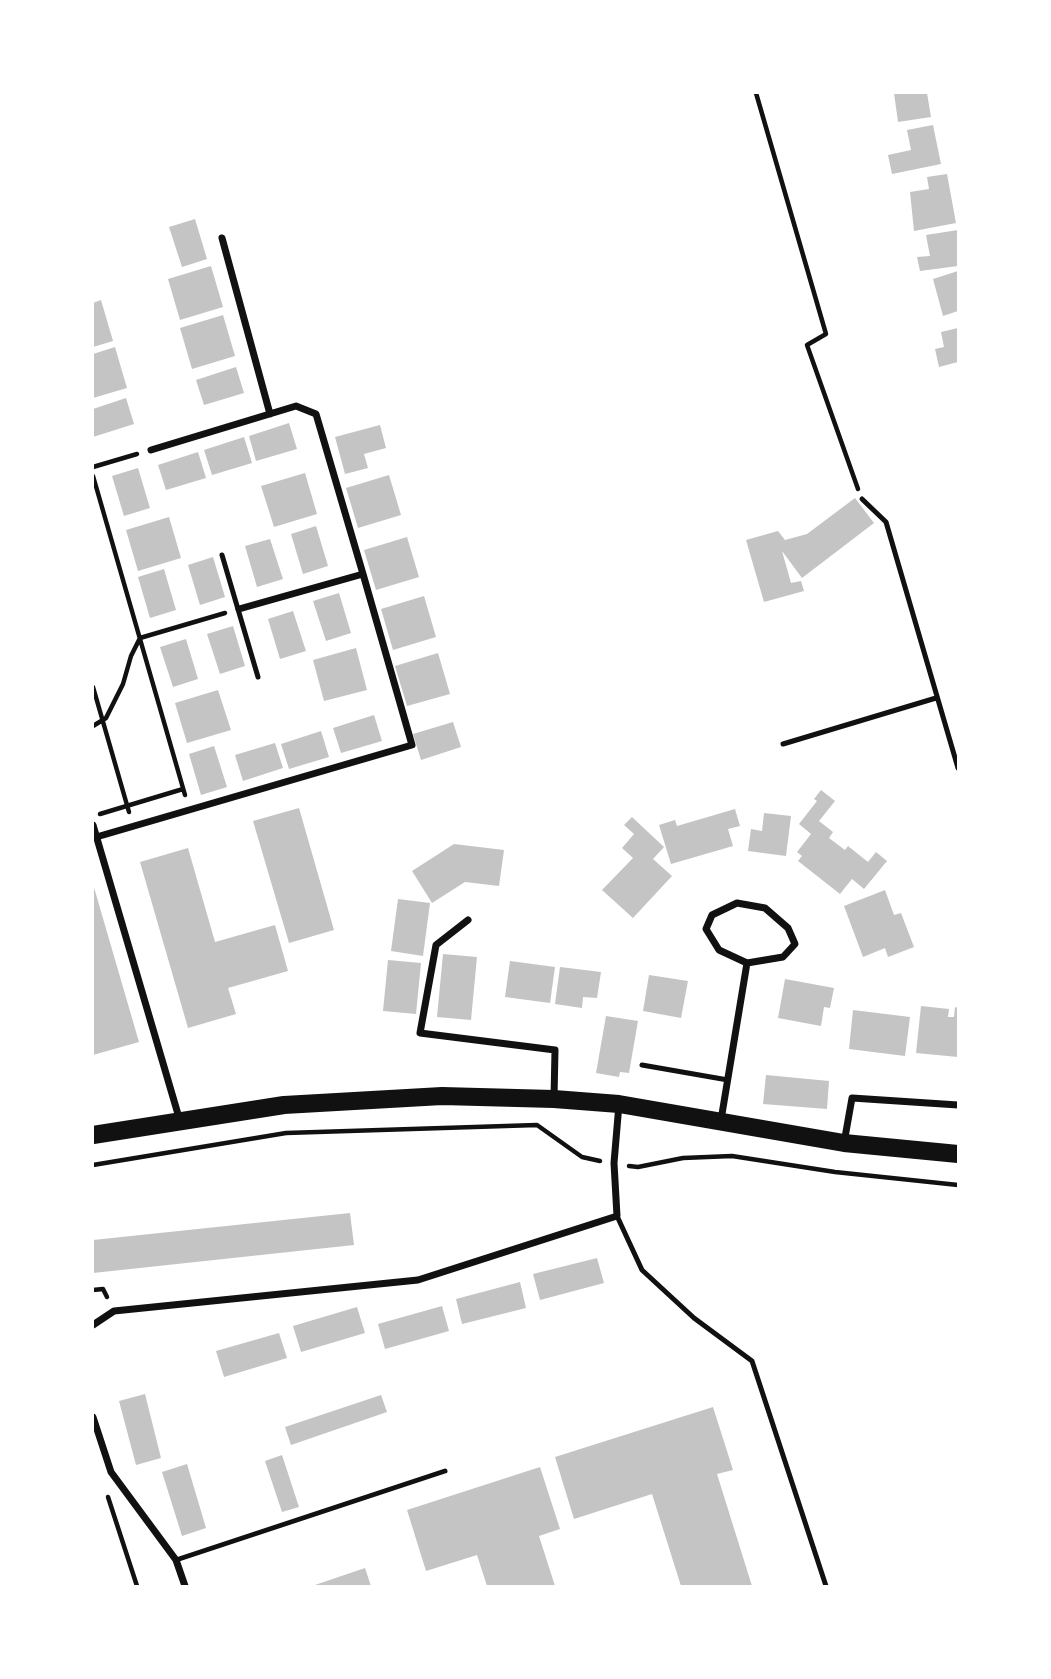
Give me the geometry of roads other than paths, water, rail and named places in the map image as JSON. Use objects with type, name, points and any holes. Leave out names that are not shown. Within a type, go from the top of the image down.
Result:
[{"type":"main road","points":[[93,1135],[284,1105],[442,1096],[619,1104],[844,1143],[958,1154]]},
{"type":"street","points":[[222,238],[270,414]]},
{"type":"street","points":[[94,837],[412,745],[316,414],[296,406],[151,450]]},
{"type":"street","points":[[239,609],[363,574]]},
{"type":"street","points":[[93,825],[94,837],[180,1121]]},
{"type":"street","points":[[737,903],[765,908],[788,928],[795,944],[783,957],[747,963],[719,950],[706,929],[712,915],[737,903]]},
{"type":"street","points":[[468,920],[436,945],[420,1032],[555,1050],[554,1099]]},
{"type":"street","points":[[721,1121],[747,963]]},
{"type":"street","points":[[844,1143],[852,1098],[958,1105]]},
{"type":"street","points":[[93,1325],[114,1311],[418,1280],[617,1216],[614,1163],[619,1104]]},
{"type":"street","points":[[93,1417],[111,1472],[176,1560],[185,1586]]},
{"type":"lane","points":[[862,499],[886,522],[958,768]]},
{"type":"lane","points":[[222,555],[258,677]]},
{"type":"lane","points":[[783,744],[936,698]]},
{"type":"lane","points":[[642,1065],[728,1080]]},
{"type":"lane","points":[[617,1216],[642,1270],[694,1318],[752,1361],[826,1586]]},
{"type":"lane","points":[[176,1560],[444,1471]]}]
